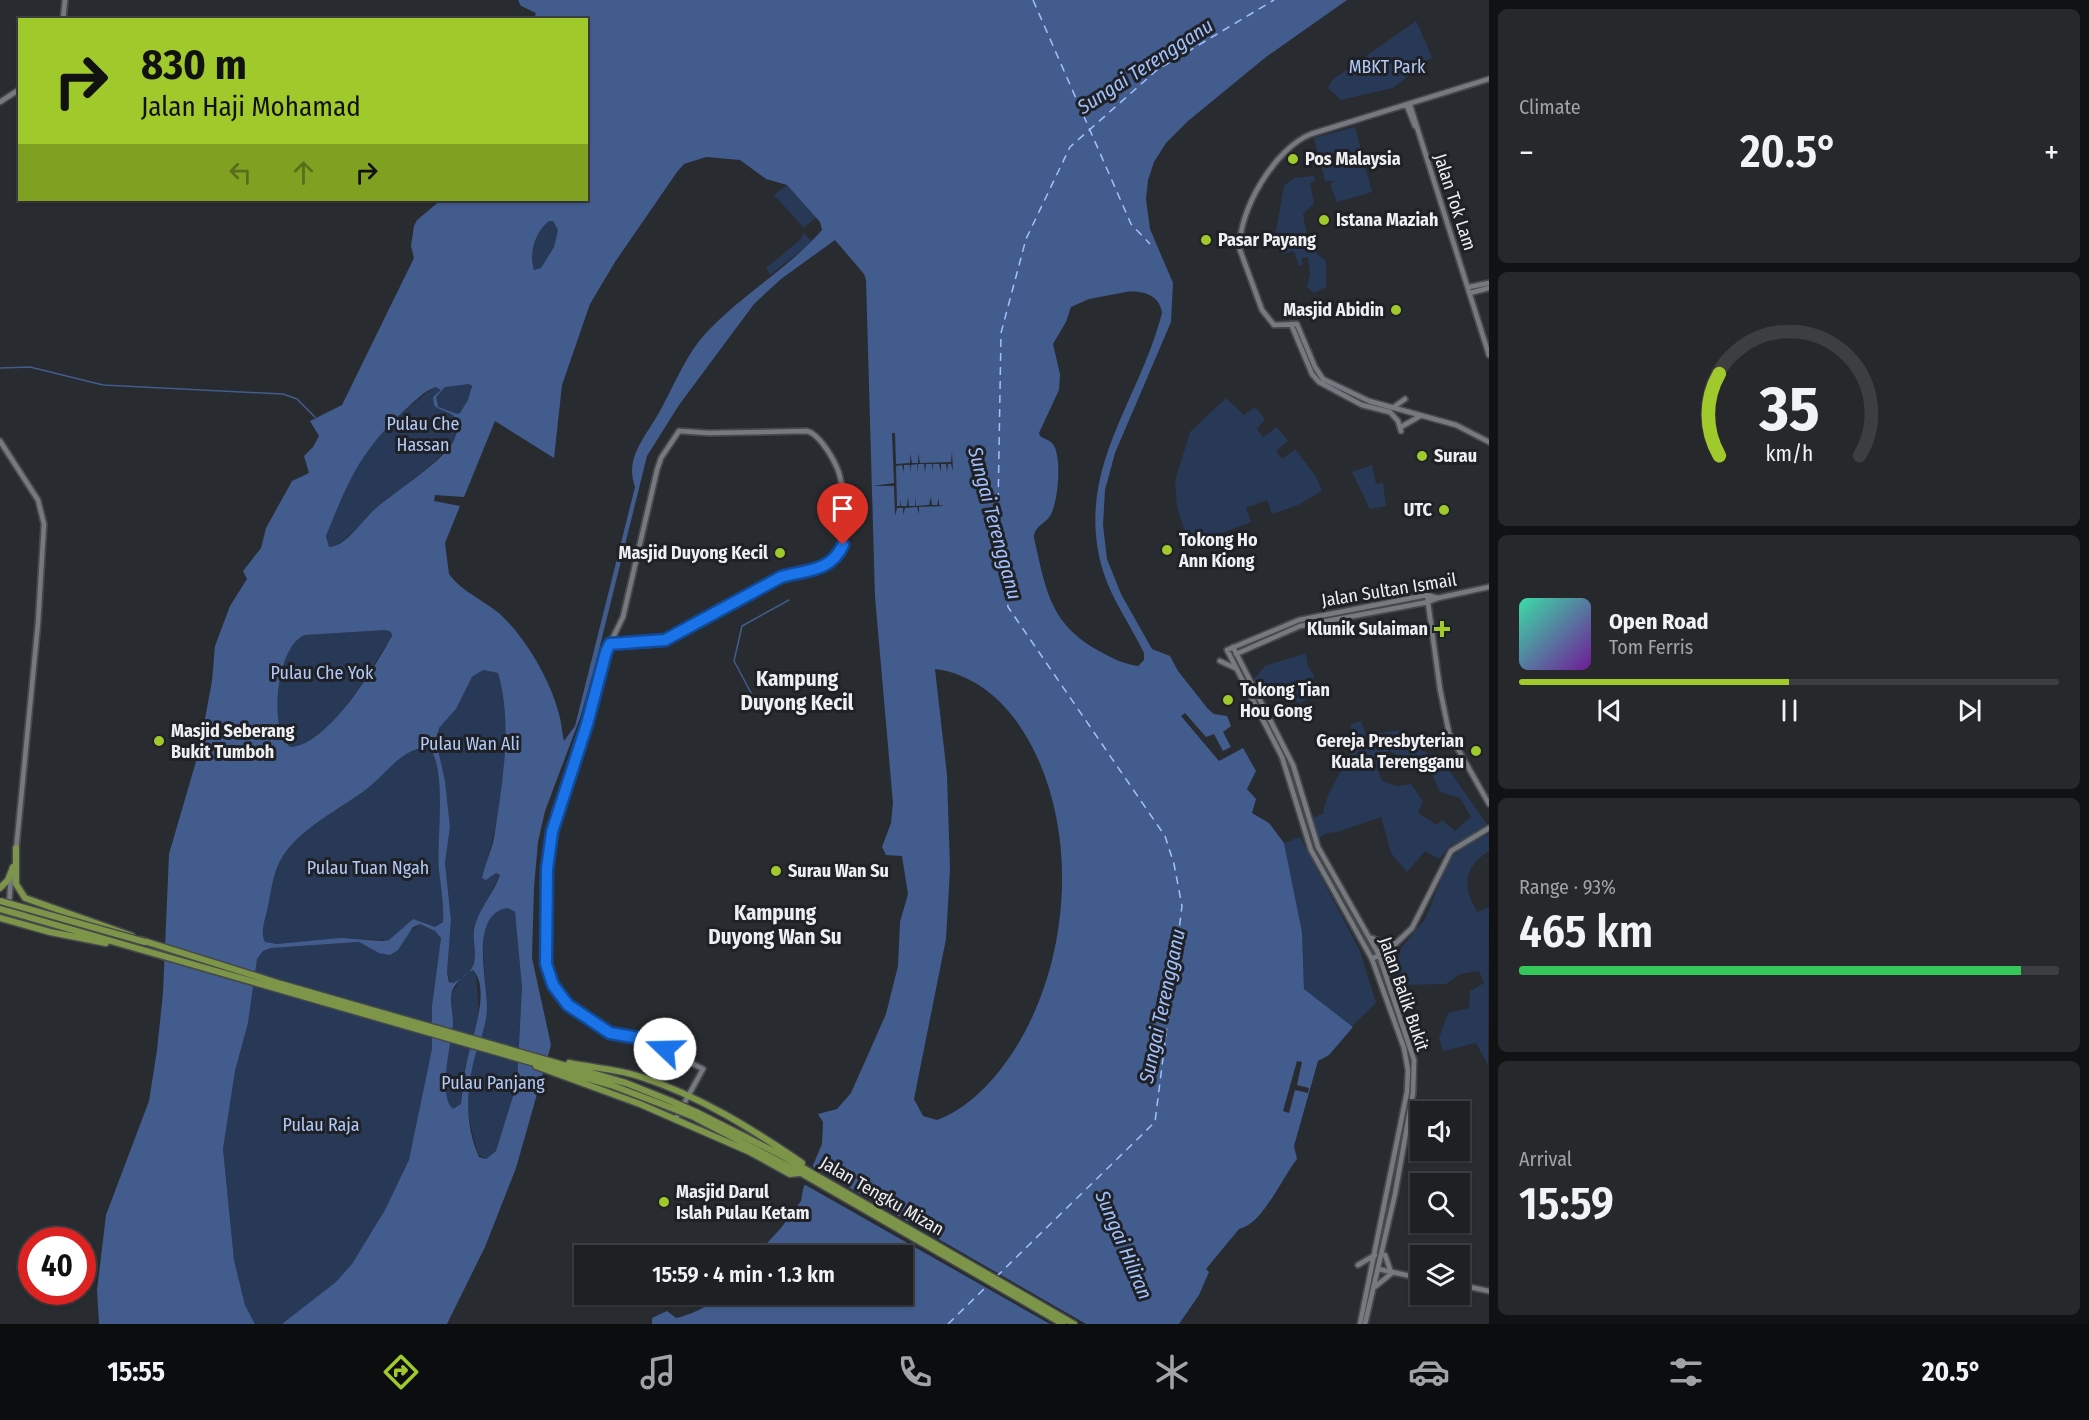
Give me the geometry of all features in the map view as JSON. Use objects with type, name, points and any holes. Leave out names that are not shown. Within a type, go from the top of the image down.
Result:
[{"type":"highway","points":[[16,848],[16,884],[21,894],[33,901],[145,942]]},
{"type":"highway","points":[[0,888],[8,880],[13,867]]},
{"type":"highway","points":[[0,894],[3,898],[0,902],[145,942],[281,987]]},
{"type":"highway","points":[[33,901],[24,904],[25,912],[53,924]]},
{"type":"highway","points":[[0,909],[512,1050],[580,1073],[675,1120],[776,1156]]},
{"type":"highway","points":[[0,918],[50,932],[134,947]]},
{"type":"highway","points":[[419,1026],[522,1059],[633,1085],[776,1156]]},
{"type":"highway","points":[[580,1073],[640,1076],[688,1095],[729,1116],[776,1156]]},
{"type":"highway","name":"Jalan Tengku Mizan","points":[[776,1156],[790,1174],[801,1173],[1063,1324]]},
{"type":"highway","name":"Jalan Tengku Mizan","points":[[776,1156],[824,1180],[1074,1324]]},
{"type":"street","points":[[63,18],[65,0]]},
{"type":"street","points":[[1489,79],[1311,134],[1293,143],[1272,166],[1247,216],[1241,231],[1240,250],[1262,310],[1274,325],[1294,324],[1323,379],[1391,410],[1404,410],[1456,425],[1489,442]]},
{"type":"street","points":[[0,102],[18,90]]},
{"type":"street","name":"Jalan Tok Lam","points":[[1409,105],[1471,290]]},
{"type":"street","points":[[1471,290],[1489,283]]},
{"type":"street","points":[[1471,290],[1489,288]]},
{"type":"street","points":[[1471,290],[1489,355]]},
{"type":"street","points":[[1472,300],[1480,290]]},
{"type":"street","points":[[1391,410],[1405,399]]},
{"type":"street","points":[[1391,410],[1401,429],[1421,416]]},
{"type":"street","points":[[610,644],[665,640],[781,577],[828,564],[837,557],[843,545],[844,521],[840,479],[836,466],[814,434],[807,432],[709,433],[679,430],[661,458],[623,617],[610,644],[552,832],[547,869],[546,964],[553,985],[564,1001],[610,1033],[647,1041],[703,1069],[675,1120]]},
{"type":"street","points":[[0,441],[38,500],[44,524],[22,801],[9,905],[12,909],[25,912]]},
{"type":"street","name":"Jalan Sultan Ismail","points":[[1230,656],[1300,626],[1428,602],[1489,587]]},
{"type":"street","points":[[1427,595],[1448,729],[1489,804]]},
{"type":"street","name":"Jalan Sultan Ismail","points":[[1227,650],[1308,618],[1427,595],[1438,598]]},
{"type":"street","name":"Jalan Balik Bukit","points":[[1233,647],[1293,765],[1318,847],[1378,953],[1411,1046],[1415,1081],[1380,1270],[1365,1324]]},
{"type":"street","points":[[1242,664],[1248,648]]},
{"type":"street","name":"Jalan Balik Bukit","points":[[1227,650],[1282,757],[1311,850],[1372,957],[1404,1048],[1408,1071],[1401,1127],[1360,1324]]},
{"type":"street","points":[[1220,661],[1238,669]]},
{"type":"street","points":[[1372,957],[1396,942],[1412,928],[1450,851],[1489,828]]},
{"type":"street","points":[[1370,936],[1388,945]]},
{"type":"street","points":[[1378,953],[1396,942]]},
{"type":"street","points":[[1384,1246],[1386,1263],[1392,1273]]},
{"type":"street","points":[[1358,1265],[1376,1255]]},
{"type":"street","points":[[1373,1268],[1410,1276]]},
{"type":"street","points":[[1375,1287],[1392,1273]]},
{"type":"street","points":[[1470,1287],[1489,1291]]},
{"type":"green space","name":"MBKT Park","points":[[1416,21],[1432,57],[1393,88],[1341,100],[1328,88],[1332,80]]},
{"type":"green space","points":[[1355,127],[1372,192],[1337,202],[1330,184],[1335,181],[1325,181],[1314,138]]},
{"type":"green space","points":[[1313,176],[1316,180],[1310,183],[1314,203],[1303,214],[1307,236],[1312,236],[1317,254],[1326,261],[1326,287],[1314,293],[1307,287],[1310,274],[1308,257],[1301,258],[1303,265],[1299,266],[1294,251],[1283,254],[1274,241],[1284,186],[1294,178]]},
{"type":"green space","points":[[787,185],[816,217],[804,228],[774,195]]},
{"type":"green space","points":[[549,221],[553,221],[558,230],[554,247],[541,268],[534,270],[535,243],[540,231]]},
{"type":"green space","points":[[804,233],[812,242],[770,275],[766,268],[800,240]]},
{"type":"green space","name":"Pulau Che Hassan","points":[[471,384],[466,405],[457,415],[450,413],[457,423],[456,434],[448,447],[422,473],[386,500],[350,535],[329,547],[326,536],[353,471],[368,448],[401,414],[430,390],[436,387],[441,390],[448,385]]},
{"type":"green space","points":[[1226,398],[1244,415],[1255,407],[1265,419],[1257,429],[1263,437],[1277,427],[1288,441],[1276,451],[1282,459],[1295,449],[1315,475],[1322,491],[1298,505],[1272,514],[1267,500],[1246,508],[1251,522],[1190,545],[1177,508],[1175,481],[1190,432]]},
{"type":"green space","points":[[1372,465],[1376,484],[1383,483],[1386,506],[1370,509],[1352,472]]},
{"type":"green space","name":"Pulau Che Yok","points":[[387,630],[391,632],[391,638],[335,720],[306,743],[291,747],[284,738],[279,724],[278,689],[282,670],[295,642],[305,635]]},
{"type":"green space","points":[[1306,653],[1308,666],[1314,676],[1307,699],[1300,704],[1284,693],[1264,696],[1253,680],[1265,666]]},
{"type":"green space","name":"Pulau Raja","points":[[483,670],[498,673],[503,696],[505,748],[500,803],[482,876],[485,880],[496,873],[500,875],[473,927],[476,957],[469,972],[473,970],[476,973],[479,1017],[465,1067],[461,1104],[414,1324],[255,1324],[245,1305],[234,1260],[223,1149],[235,1071],[248,1023],[257,959],[263,951],[271,948],[359,942],[379,953],[420,924],[435,931],[441,938],[432,1005],[453,1022],[452,994],[459,981],[451,983],[447,973],[451,920],[445,863],[450,827],[445,781],[436,740],[439,728],[456,709],[472,677]]},
{"type":"green space","points":[[1361,721],[1366,735],[1401,730],[1415,747],[1442,760],[1488,826],[1450,846],[1439,859],[1425,851],[1407,872],[1391,853],[1381,817],[1337,832],[1327,833],[1319,838],[1312,818],[1323,814],[1329,794],[1346,763],[1352,742],[1351,724]],"holes":[[[1389,750],[1412,766],[1427,763],[1440,792],[1460,798],[1471,817],[1455,831],[1442,820],[1437,825],[1418,813],[1423,801],[1411,784],[1397,786],[1382,781],[1377,767]]]},
{"type":"green space","name":"Pulau Tuan Ngah","points":[[428,747],[438,770],[440,806],[438,858],[443,922],[435,927],[413,919],[390,940],[360,939],[277,944],[264,942],[263,929],[274,877],[288,849],[308,829],[368,788],[402,757]]},
{"type":"green space","points":[[1489,834],[1489,851],[1474,864],[1468,879],[1469,894],[1477,912],[1489,907],[1488,1065],[1476,1043],[1443,1051],[1439,1038],[1448,1013],[1469,1008],[1470,991],[1484,983],[1479,971],[1460,974],[1446,984],[1398,985],[1396,965],[1401,948],[1425,919],[1450,858],[1468,844]]},
{"type":"green space","points":[[1300,837],[1360,951],[1376,1003],[1352,1026],[1304,989],[1302,932],[1284,843]]},
{"type":"green space","name":"Pulau Panjang","points":[[508,908],[515,912],[522,986],[517,1083],[496,1151],[486,1159],[478,1154],[468,1112],[467,1095],[487,1011],[484,937],[488,923],[495,913]]},
{"type":"water","points":[[518,0],[1347,0],[1266,57],[1188,121],[1166,143],[1154,162],[1148,180],[1146,199],[1150,229],[1173,283],[1171,322],[1115,453],[1105,490],[1103,525],[1107,559],[1121,594],[1152,649],[1170,656],[1178,671],[1208,709],[1214,714],[1227,716],[1231,726],[1223,732],[1234,753],[1243,748],[1256,771],[1247,789],[1256,799],[1252,813],[1269,823],[1284,843],[1302,932],[1304,989],[1353,1027],[1329,1055],[1318,1061],[1294,1146],[1297,1159],[1264,1210],[1247,1226],[1239,1229],[1206,1269],[1209,1272],[1199,1295],[1179,1324],[652,1324],[652,1318],[667,1311],[676,1318],[693,1313],[708,1305],[913,1305],[913,1245],[765,1245],[801,1201],[803,1189],[822,1144],[823,1122],[818,1114],[837,1109],[851,1093],[886,1014],[898,966],[900,922],[908,894],[902,856],[886,855],[882,847],[891,823],[893,803],[875,597],[866,280],[864,274],[835,240],[781,279],[754,304],[679,405],[647,456],[595,666],[580,718],[545,811],[538,842],[532,958],[551,1045],[516,1168],[485,1247],[447,1324],[282,1324],[336,1282],[352,1264],[385,1210],[409,1160],[432,1049],[432,1006],[441,938],[435,931],[420,924],[413,927],[398,950],[390,955],[379,953],[359,942],[271,948],[263,951],[257,959],[248,1023],[235,1071],[223,1149],[234,1260],[245,1305],[255,1324],[99,1324],[97,1290],[106,1215],[149,1101],[157,1050],[163,993],[169,854],[199,751],[212,681],[215,646],[230,606],[247,579],[243,571],[261,548],[266,528],[292,481],[309,473],[304,456],[319,436],[310,421],[342,405],[414,258],[411,246],[417,220],[440,201],[588,201],[588,18],[534,18],[536,13],[521,6]],"holes":[[[706,157],[740,160],[766,179],[787,185],[820,222],[822,230],[794,257],[734,306],[698,342],[641,442],[632,467],[635,487],[575,726],[564,741],[560,718],[551,690],[529,649],[500,614],[460,586],[449,574],[445,543],[460,506],[434,501],[435,495],[464,497],[495,421],[554,458],[562,385],[590,304],[615,262],[684,164]],[[549,221],[553,221],[558,230],[554,247],[541,268],[534,270],[532,257],[534,243]],[[1126,292],[1149,295],[1158,302],[1162,313],[1152,346],[1102,469],[1096,501],[1096,535],[1107,582],[1144,653],[1144,660],[1138,666],[1122,662],[1099,651],[1069,629],[1052,603],[1034,538],[1037,528],[1048,519],[1053,510],[1057,491],[1058,468],[1055,449],[1052,443],[1039,433],[1059,390],[1060,374],[1053,344],[1066,322],[1071,307],[1089,299]],[[469,384],[472,386],[468,400],[460,413],[438,407],[436,397],[445,387]],[[436,387],[441,390],[433,397],[434,405],[454,416],[457,423],[457,432],[451,445],[427,469],[374,510],[347,538],[329,547],[326,536],[357,467],[390,424],[417,399]],[[386,630],[391,632],[392,636],[349,702],[320,733],[305,743],[291,747],[284,738],[279,724],[278,689],[282,670],[295,642],[305,635]],[[935,669],[948,671],[971,680],[992,694],[1017,722],[1039,760],[1053,802],[1061,847],[1062,893],[1057,939],[1045,983],[1028,1025],[1006,1062],[992,1080],[967,1104],[937,1120],[923,1116],[914,1099],[946,939],[950,868],[947,775]],[[483,670],[498,673],[505,713],[505,756],[500,798],[494,838],[482,878],[486,880],[496,873],[500,875],[474,930],[474,962],[467,974],[473,970],[478,979],[480,1003],[465,1071],[461,1104],[453,1109],[446,1093],[453,1022],[451,1001],[455,986],[462,978],[453,983],[449,982],[447,973],[451,920],[445,863],[450,827],[445,781],[436,740],[439,728],[456,709],[472,677]],[[428,747],[434,756],[438,770],[440,805],[438,858],[443,922],[435,927],[413,919],[389,940],[383,941],[340,938],[277,944],[265,942],[263,926],[273,879],[280,861],[288,850],[308,829],[368,788],[402,757]],[[508,908],[515,912],[522,987],[517,1083],[496,1151],[486,1159],[479,1157],[474,1144],[468,1105],[470,1079],[487,1014],[484,936],[488,923],[496,913]]]},
{"type":"pier","points":[[892,433],[895,433],[896,464],[910,463],[910,454],[912,463],[918,463],[918,453],[920,463],[951,462],[952,452],[953,471],[951,464],[948,464],[947,472],[946,464],[941,464],[941,472],[939,464],[933,464],[932,472],[932,464],[926,464],[925,472],[924,464],[918,464],[918,473],[917,464],[911,465],[911,473],[910,465],[904,465],[904,472],[902,465],[896,466],[897,506],[900,506],[901,499],[901,506],[907,506],[908,497],[909,506],[915,506],[916,497],[916,506],[929,505],[931,497],[932,505],[937,505],[939,498],[939,505],[944,506],[919,507],[919,514],[917,507],[905,508],[903,515],[903,508],[897,508],[895,516],[894,486],[873,486],[894,483]]},
{"type":"pier","points":[[1185,713],[1206,737],[1214,734],[1223,751],[1231,747],[1234,753],[1219,761],[1181,716]]},
{"type":"pier","points":[[1297,1061],[1302,1062],[1297,1085],[1309,1088],[1308,1093],[1295,1090],[1289,1113],[1283,1111]]},
{"type":"pier","points":[[810,1165],[1086,1324],[1050,1324],[802,1183]]},
{"type":"waterway","points":[[0,368],[30,367],[103,385],[283,394],[297,399],[315,417]]},
{"type":"waterway","points":[[757,704],[734,661],[742,626],[789,600]]},
{"type":"ferry route","points":[[1033,0],[1131,224],[1150,244]]},
{"type":"ferry route","points":[[996,1277],[1155,1122],[1182,906],[1174,864],[1165,836],[1008,607],[998,510],[1001,333],[1026,239],[1070,147],[1157,70],[1274,0]]},
{"type":"ferry route","points":[[948,1324],[988,1285]]},
{"type":"place","name":"Pos Malaysia","points":[[1293,159]]},
{"type":"place","name":"Istana Maziah","points":[[1324,220]]},
{"type":"place","name":"Pasar Payang","points":[[1206,240]]},
{"type":"place","name":"Masjid Abidin","points":[[1396,310]]},
{"type":"place","name":"Surau","points":[[1422,456]]},
{"type":"place","name":"UTC","points":[[1444,510]]},
{"type":"place","name":"Tokong Ho Ann Kiong","points":[[1167,550]]},
{"type":"place","name":"Masjid Duyong Kecil","points":[[780,553]]},
{"type":"place","name":"Klunik Sulaiman","points":[[1442,629]]},
{"type":"place","name":"Tokong Tian Hou Gong","points":[[1228,700]]},
{"type":"place","name":"Masjid Seberang Bukit Tumboh","points":[[159,741]]},
{"type":"place","name":"Gereja Presbyterian Kuala Terengganu","points":[[1476,751]]},
{"type":"place","name":"Surau Wan Su","points":[[776,871]]},
{"type":"place","name":"Masjid Darul Islah Pulau Ketam","points":[[664,1202]]},
{"type":"district","name":"Kampung Duyong Kecil","points":[[797,691]]},
{"type":"district","name":"Kampung Duyong Wan Su","points":[[775,925]]},
{"type":"route","points":[[665,1049],[639,1038],[610,1033],[568,1005],[553,985],[546,964],[547,869],[552,832],[558,807],[587,724],[606,652],[610,644],[652,643],[665,640],[781,577],[803,574],[828,564],[837,557],[843,545]]},
{"type":"water label","name":"Sungai Terengganu","points":[[1145,66]]},
{"type":"water label","name":"Sungai Terengganu","points":[[995,523]]},
{"type":"water label","name":"Sungai Terengganu","points":[[1162,1006]]},
{"type":"water label","name":"Sungai Hiliran","points":[[1124,1245]]},
{"type":"park label","name":"Pulau Wan Ali","points":[[470,744]]}]
